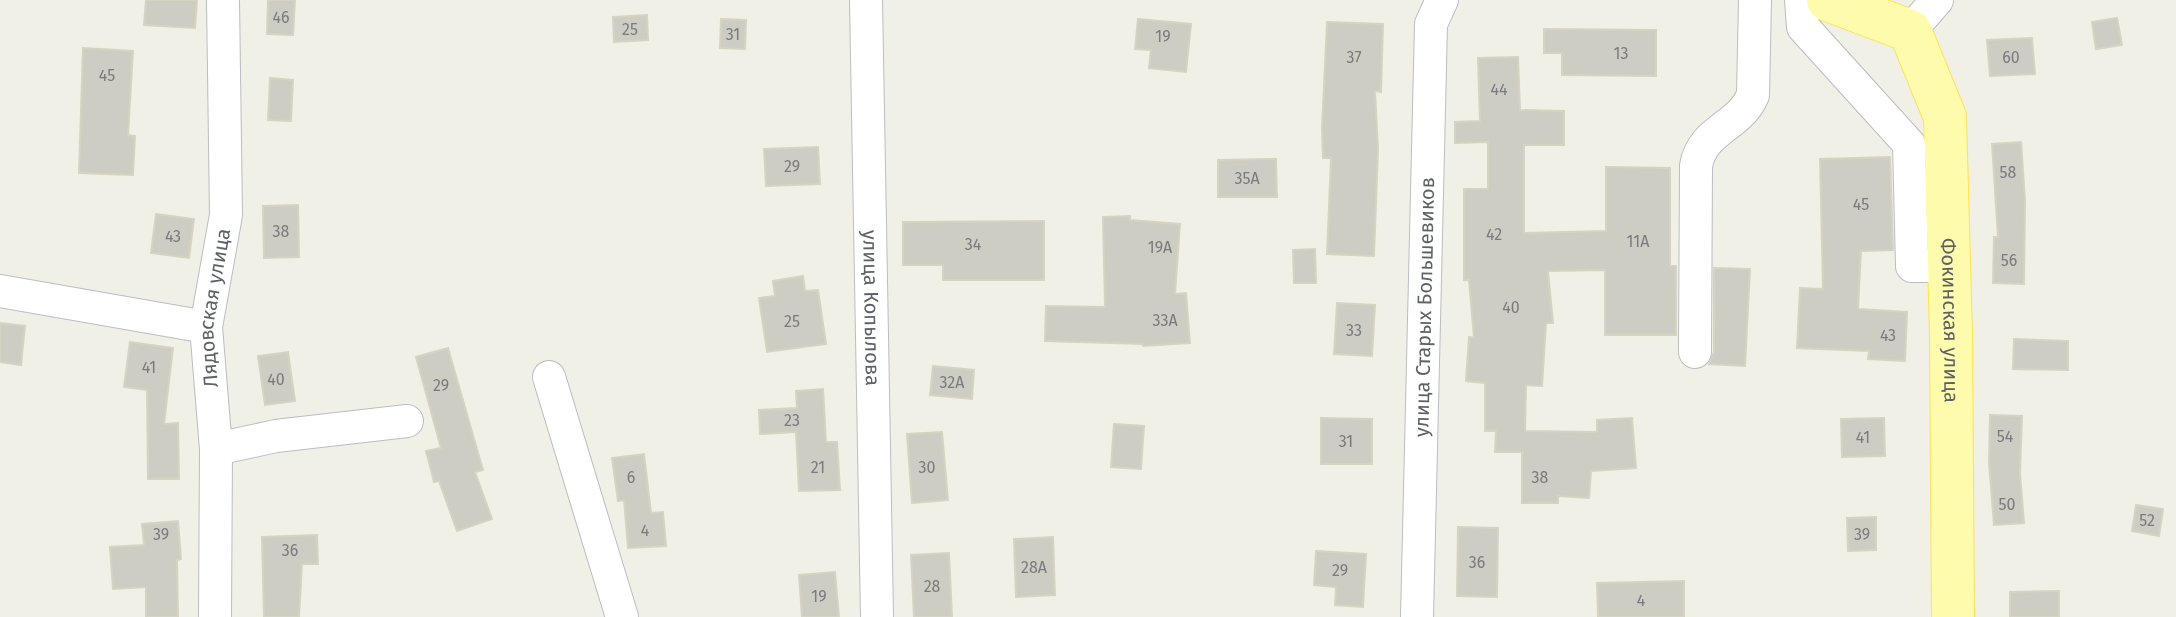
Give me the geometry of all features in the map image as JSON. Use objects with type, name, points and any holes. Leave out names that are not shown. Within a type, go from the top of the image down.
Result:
[{"type":"main road","points":[[1828,0],[1910,31]]},
{"type":"main road","name":"Фокинская улица","points":[[1910,31],[1945,117],[1928,144],[1949,266],[1953,617]]},
{"type":"street","name":"Лядовская улица","points":[[215,617],[216,449],[206,327],[226,215],[223,0]]},
{"type":"street","name":"улица Копылова","points":[[866,0],[877,617]]},
{"type":"street","name":"улица Старых Большевиков","points":[[1417,617],[1431,24],[1442,0]]},
{"type":"street","points":[[1695,352],[1696,166],[1702,146],[1741,114],[1753,95],[1755,0]]},
{"type":"street","points":[[1801,0],[1803,27],[1928,144]]},
{"type":"street","points":[[1910,31],[1937,0]]},
{"type":"street","points":[[0,291],[206,327]]},
{"type":"street","points":[[549,377],[622,617]]},
{"type":"street","points":[[216,449],[276,436],[407,421]]},
{"type":"building","points":[[146,0],[197,0],[195,28],[144,25]]},
{"type":"building","points":[[268,0],[295,0],[293,35],[267,34]]},
{"type":"building","points":[[647,15],[648,40],[614,42],[613,17]]},
{"type":"building","points":[[2117,18],[2122,45],[2096,49],[2092,22]]},
{"type":"building","points":[[721,19],[746,20],[745,49],[720,48]]},
{"type":"building","points":[[1138,19],[1191,24],[1186,72],[1149,68],[1151,50],[1135,49]]},
{"type":"building","points":[[1327,22],[1383,24],[1381,92],[1375,91],[1378,149],[1374,256],[1327,254],[1331,158],[1323,158],[1322,129]]},
{"type":"building","points":[[1544,29],[1656,30],[1656,76],[1562,75],[1562,53],[1544,53]]},
{"type":"building","points":[[2032,38],[2035,74],[1990,76],[1987,40]]},
{"type":"building","points":[[83,48],[133,51],[128,135],[135,136],[133,175],[79,173]]},
{"type":"building","points":[[1518,57],[1520,110],[1564,111],[1564,145],[1524,145],[1524,233],[1606,231],[1606,167],[1670,168],[1670,266],[1676,266],[1676,335],[1605,335],[1605,270],[1548,271],[1553,323],[1546,323],[1542,386],[1526,385],[1525,431],[1597,432],[1597,420],[1632,418],[1636,468],[1591,471],[1589,498],[1558,496],[1558,503],[1522,503],[1522,452],[1495,452],[1496,431],[1485,431],[1485,383],[1466,381],[1469,337],[1474,338],[1469,280],[1464,280],[1464,189],[1488,189],[1488,142],[1455,143],[1455,122],[1480,121],[1478,58]]},
{"type":"building","points":[[270,78],[293,80],[291,121],[268,120]]},
{"type":"building","points":[[2021,142],[2025,200],[2024,284],[1993,283],[1994,237],[1998,237],[1992,144]]},
{"type":"building","points":[[818,147],[820,184],[766,186],[764,149]]},
{"type":"building","points":[[1890,157],[1893,250],[1861,251],[1858,309],[1907,312],[1905,361],[1868,359],[1869,351],[1797,348],[1800,288],[1823,289],[1820,159]]},
{"type":"building","points":[[1276,159],[1277,197],[1218,197],[1218,160]]},
{"type":"building","points":[[298,205],[299,257],[264,258],[263,206]]},
{"type":"building","points":[[156,214],[194,219],[189,258],[151,253]]},
{"type":"building","points":[[1130,216],[1130,220],[1180,224],[1175,294],[1186,293],[1190,343],[1143,346],[1045,341],[1046,306],[1105,307],[1103,217]]},
{"type":"building","points":[[1044,221],[1044,280],[943,280],[943,265],[903,265],[903,222]]},
{"type":"building","points":[[1315,249],[1316,283],[1294,283],[1293,250]]},
{"type":"building","points":[[1714,268],[1750,269],[1745,366],[1709,364],[1714,352]]},
{"type":"building","points":[[803,276],[805,291],[818,290],[826,344],[767,352],[759,298],[775,296],[773,281]]},
{"type":"building","points":[[1337,303],[1375,305],[1372,356],[1334,354]]},
{"type":"building","points":[[0,323],[25,326],[21,365],[0,362]]},
{"type":"building","points":[[2014,339],[2068,341],[2068,370],[2013,369]]},
{"type":"building","points":[[130,342],[173,348],[164,424],[178,423],[179,479],[148,479],[147,390],[124,387]]},
{"type":"building","points":[[448,348],[483,470],[475,472],[492,519],[457,531],[439,481],[434,482],[426,451],[441,448],[416,357]]},
{"type":"building","points":[[288,352],[295,401],[265,405],[258,356]]},
{"type":"building","points":[[933,366],[974,370],[972,399],[930,395]]},
{"type":"building","points":[[823,389],[826,442],[837,442],[840,490],[799,491],[796,432],[760,434],[759,410],[797,408],[796,391]]},
{"type":"building","points":[[1990,415],[2022,416],[2020,474],[2024,523],[1994,525],[1989,462]]},
{"type":"building","points":[[1321,418],[1372,419],[1372,464],[1321,464]]},
{"type":"building","points":[[1884,418],[1885,456],[1842,457],[1841,419]]},
{"type":"building","points":[[1114,424],[1144,426],[1141,469],[1111,467]]},
{"type":"building","points":[[942,432],[948,500],[912,503],[907,434]]},
{"type":"building","points":[[644,454],[651,513],[663,512],[666,546],[628,548],[624,500],[618,501],[612,458]]},
{"type":"building","points":[[2136,505],[2163,509],[2159,536],[2132,531]]},
{"type":"building","points":[[1876,517],[1876,550],[1848,551],[1847,518]]},
{"type":"building","points":[[178,521],[181,559],[177,560],[178,617],[146,617],[146,587],[113,589],[110,547],[144,545],[142,524]]},
{"type":"building","points":[[1458,527],[1498,528],[1497,597],[1457,596]]},
{"type":"building","points":[[317,535],[318,564],[302,564],[299,617],[264,617],[262,537]]},
{"type":"building","points":[[1053,537],[1055,595],[1016,597],[1014,539]]},
{"type":"building","points":[[1316,551],[1366,554],[1363,607],[1335,605],[1336,587],[1314,585]]},
{"type":"building","points":[[949,553],[952,617],[914,617],[911,555]]},
{"type":"building","points":[[835,572],[839,617],[802,617],[799,575]]},
{"type":"building","points":[[1684,581],[1684,617],[1598,617],[1597,583]]},
{"type":"building","points":[[2059,591],[2059,617],[2010,617],[2010,592]]}]
